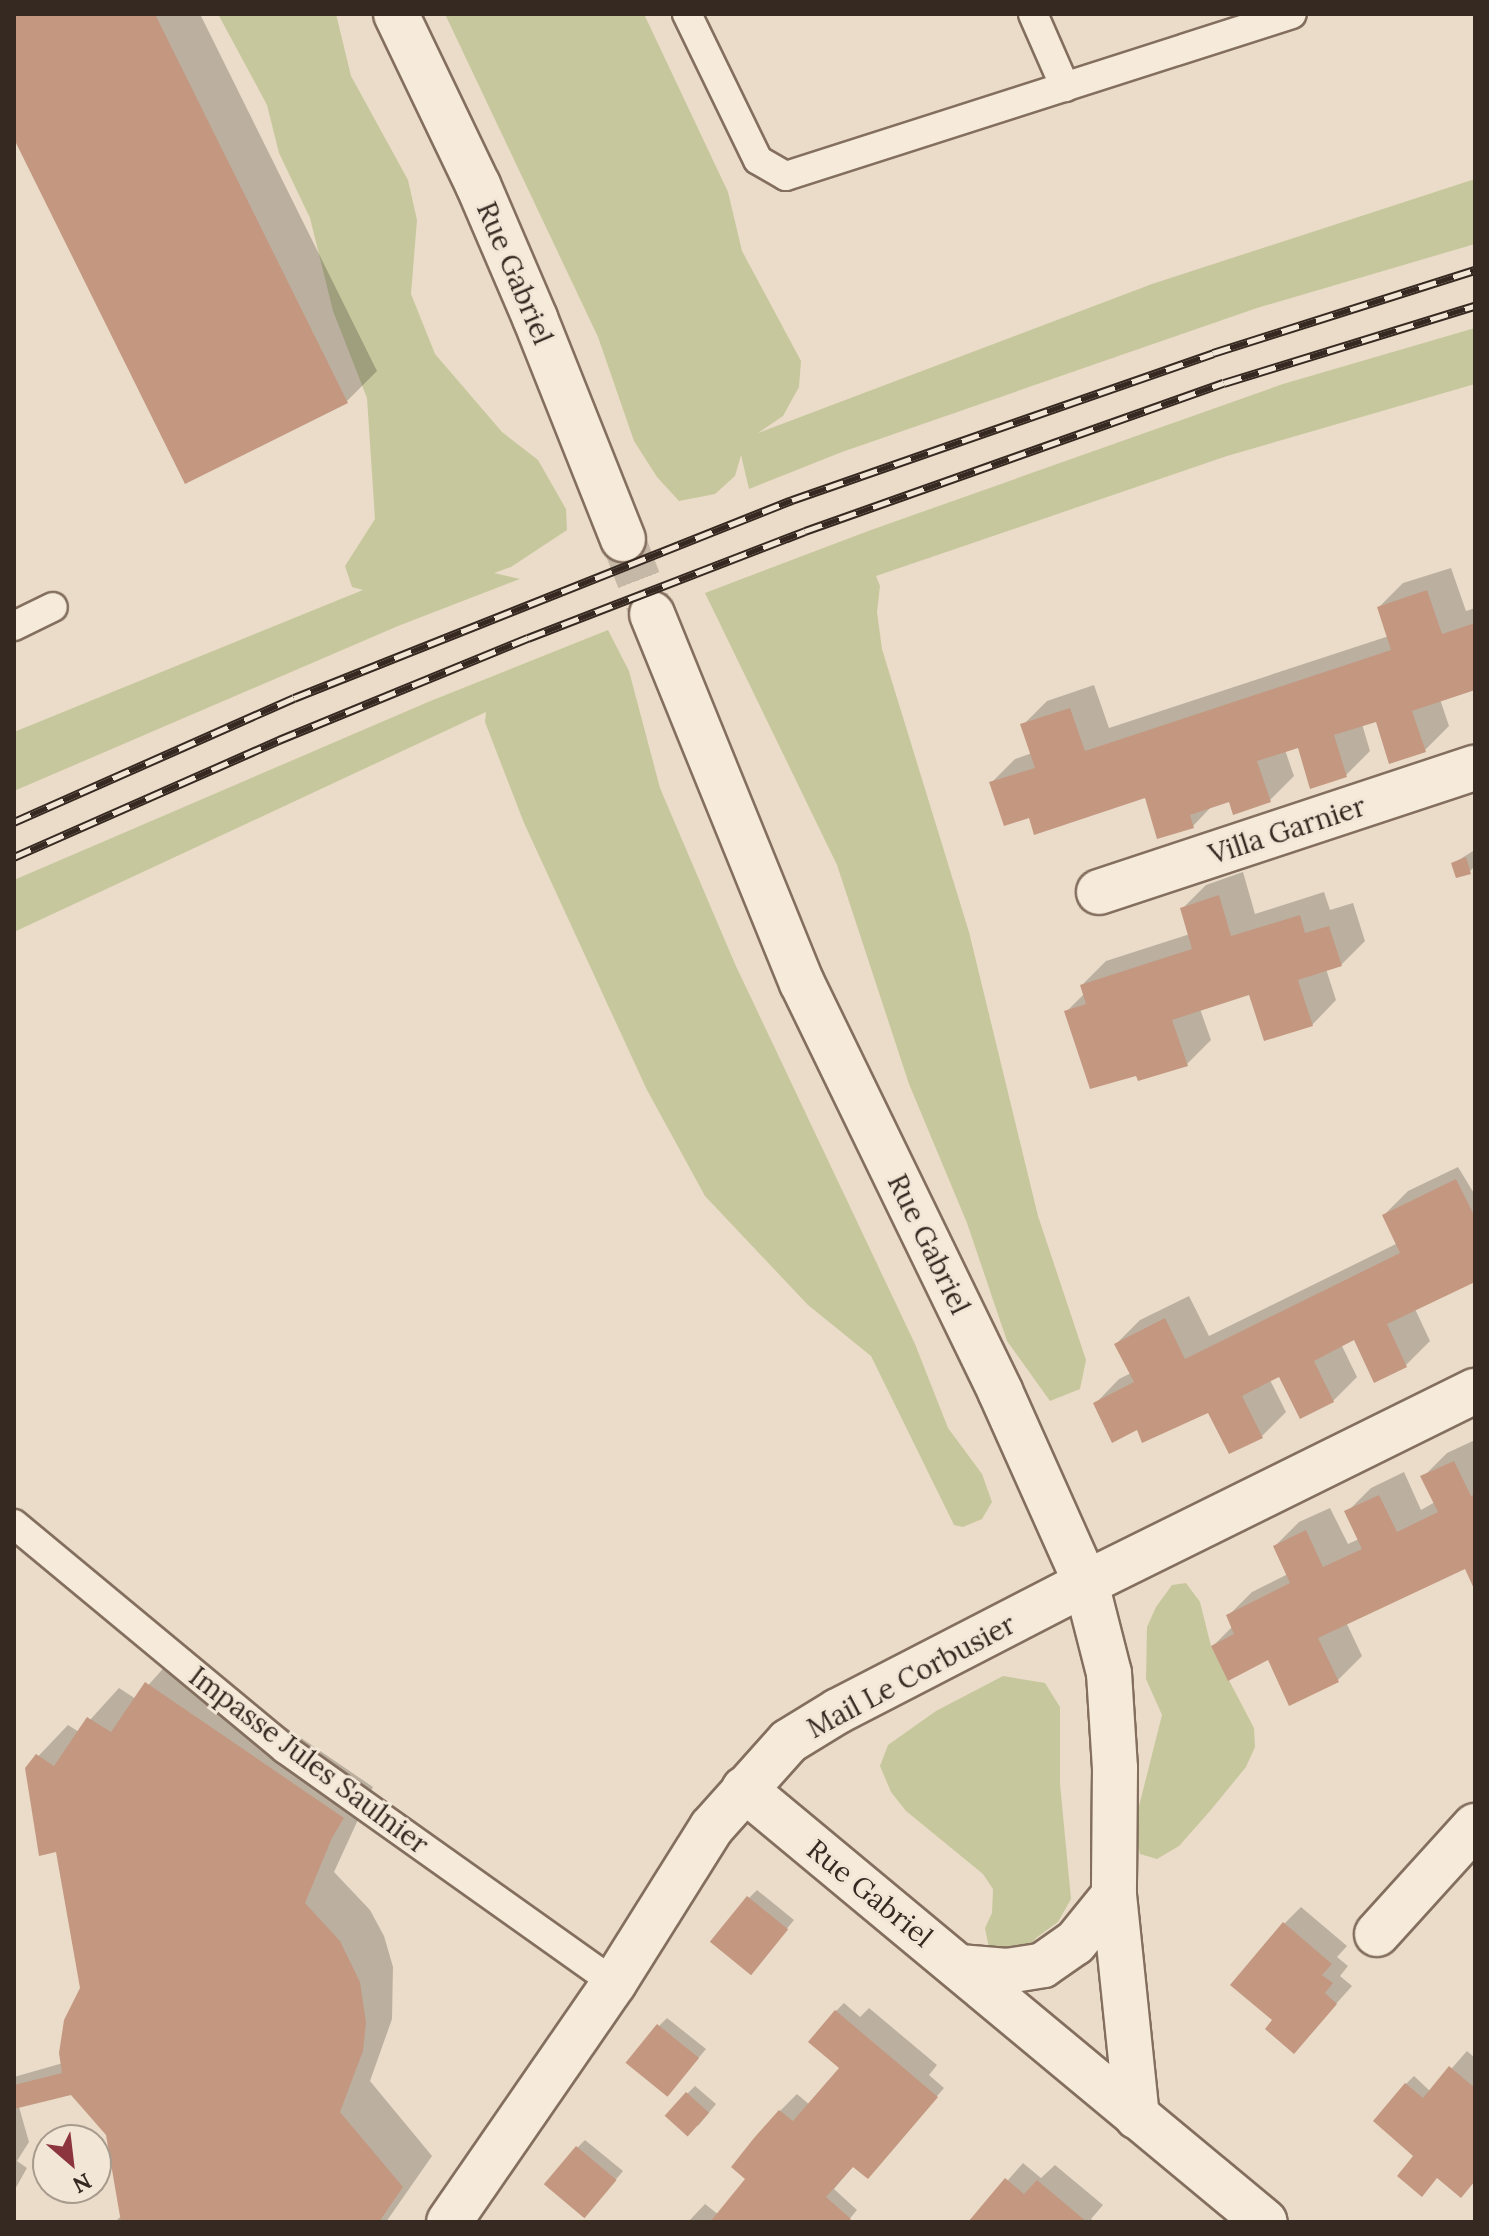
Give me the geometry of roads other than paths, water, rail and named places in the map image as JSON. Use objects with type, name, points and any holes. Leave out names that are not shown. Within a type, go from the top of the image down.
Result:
[{"type":"street","name":"Rue Gabriel","points":[[396,14],[484,198],[623,539]]},
{"type":"street","name":"Rue Gabriel","points":[[652,614],[802,983],[1000,1391],[1086,1583],[1109,1673],[1115,1768],[1114,1895],[1137,2117]]},
{"type":"street","name":"Villa Garnier","points":[[1099,892],[1475,768]]},
{"type":"street","name":"Mail Le Corbusier","points":[[449,2222],[614,1983],[712,1827],[789,1741],[838,1711],[1086,1583],[1475,1391]]},
{"type":"street","name":"Rue Gabriel","points":[[744,1789],[1265,2222]]},
{"type":"street","points":[[1377,1934],[1475,1826]]},
{"type":"street","name":"Rue Gabriel","points":[[959,1967],[1007,1971],[1043,1965],[1075,1943],[1114,1895]]},
{"type":"lane","points":[[687,14],[758,160],[786,176],[1292,14]]},
{"type":"lane","points":[[1033,14],[1065,87]]},
{"type":"lane","points":[[14,626],[53,607]]},
{"type":"lane","name":"Impasse Jules Saulnier","points":[[14,1524],[285,1749],[614,1983]]},
{"type":"tunnel","points":[[623,539],[652,614]]},
{"type":"railway","points":[[14,822],[294,698],[792,500],[1213,353],[1475,270]]},
{"type":"railway","points":[[14,857],[279,740],[528,638],[805,531],[1224,383],[1475,306]]}]
